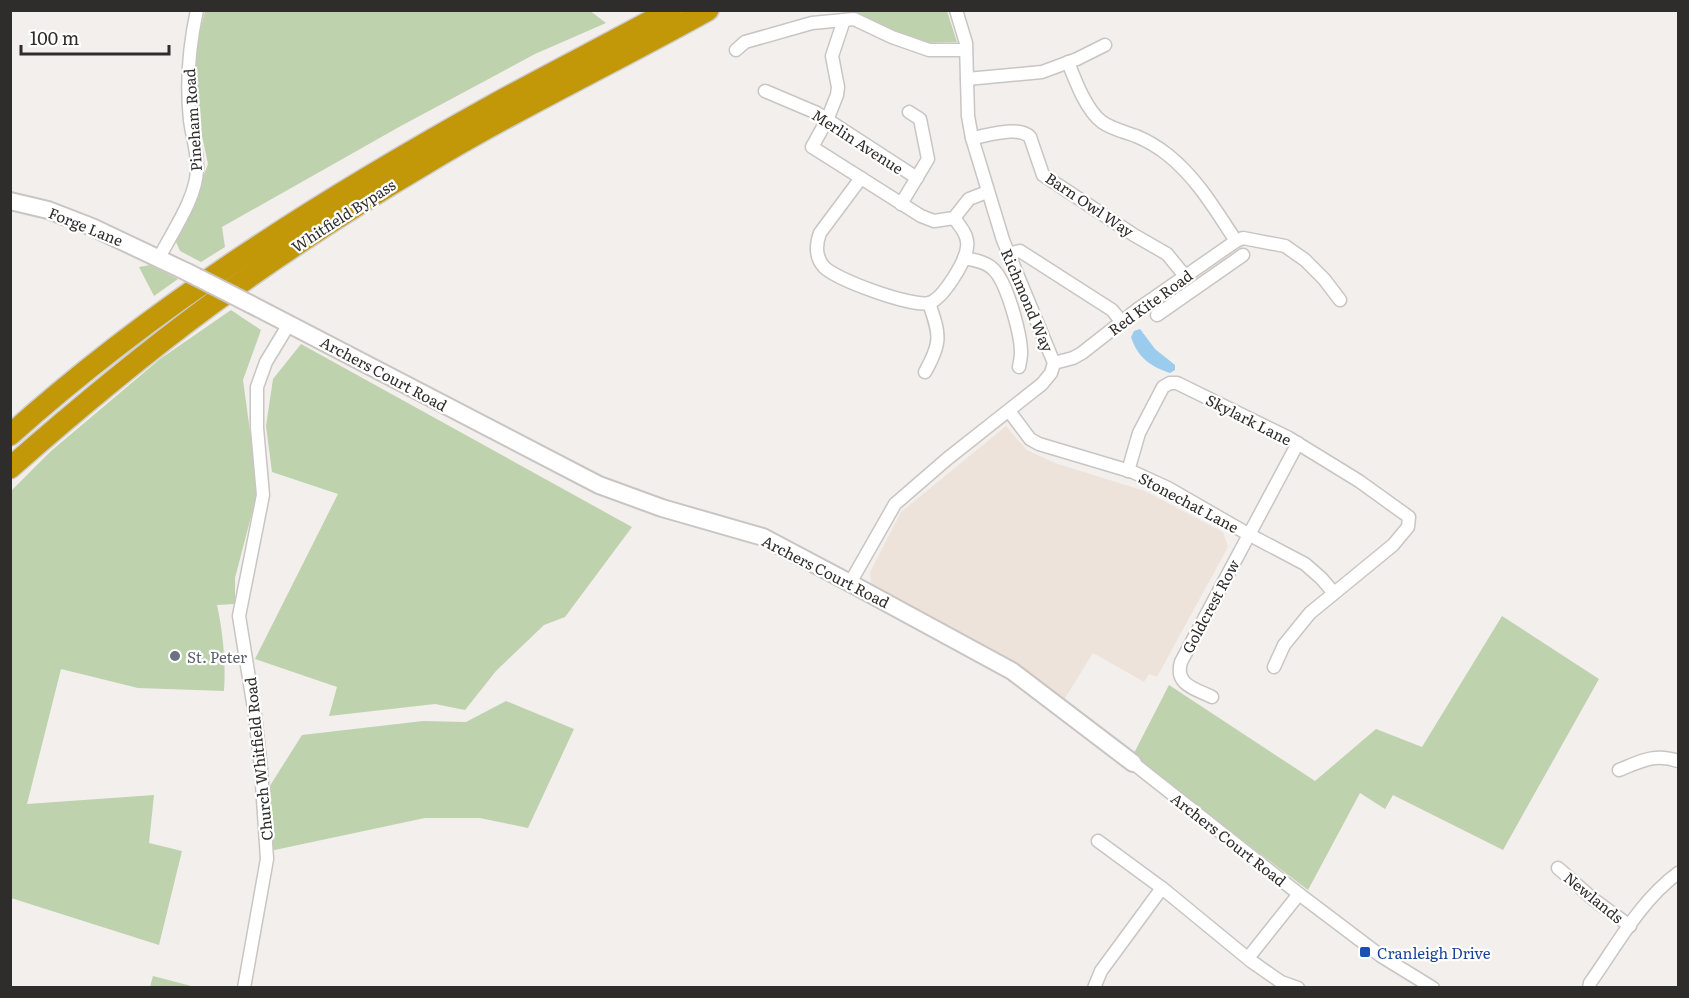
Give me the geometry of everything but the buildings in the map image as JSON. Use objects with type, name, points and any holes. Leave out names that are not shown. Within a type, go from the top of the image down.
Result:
[{"type":"highway","name":"Whitfield Bypass","points":[[10,435],[135,332],[275,235],[486,109],[671,10]]},
{"type":"highway","name":"Whitfield Bypass","points":[[10,468],[95,394],[148,352],[211,304],[332,221],[424,164],[708,10]]},
{"type":"street","name":"Pineham Road","points":[[159,258],[190,199],[197,171],[190,120],[188,57],[197,10]]},
{"type":"street","name":"Richmond Way","points":[[850,583],[895,504],[947,459],[1042,384],[1051,373],[1054,363],[1008,254],[972,138],[968,116],[966,43],[956,10]]},
{"type":"street","points":[[736,50],[745,42],[812,23],[854,19],[892,37],[929,50],[966,50]]},
{"type":"street","points":[[827,120],[838,87],[832,56],[844,20]]},
{"type":"street","points":[[967,80],[1042,72],[1105,45]]},
{"type":"street","points":[[1068,62],[1096,116],[1117,130],[1151,143],[1170,156],[1203,192],[1240,240],[1285,246],[1305,260],[1340,300]]},
{"type":"street","name":"Merlin Avenue","points":[[765,92],[817,113],[917,178]]},
{"type":"street","name":"Merlin Avenue","points":[[901,204],[927,163],[928,153],[920,119],[909,112]]},
{"type":"street","name":"Merlin Avenue","points":[[827,120],[812,147],[928,220],[941,221],[954,218]]},
{"type":"street","name":"Barn Owl Way","points":[[972,138],[1015,131],[1028,134],[1043,175],[1167,254],[1185,276]]},
{"type":"street","points":[[861,178],[820,232],[817,242],[819,259],[831,272],[865,287],[897,299],[929,303],[940,296],[963,263],[968,245],[964,232],[954,218],[972,197],[987,192]]},
{"type":"street","name":"Forge Lane","points":[[10,201],[48,210],[92,227],[159,258]]},
{"type":"street","name":"Red Kite Road","points":[[1054,363],[1082,353],[1121,321],[1240,240]]},
{"type":"street","points":[[1008,254],[1020,251],[1112,310],[1121,321]]},
{"type":"street","points":[[1156,315],[1243,255]]},
{"type":"street","points":[[1214,257],[1223,269]]},
{"type":"street","name":"Archers Court Road","points":[[159,258],[599,485],[662,508],[763,537],[1012,671],[1381,956],[1433,987]]},
{"type":"street","points":[[964,258],[993,268],[1001,281],[1020,336],[1019,367]]},
{"type":"street","points":[[1161,293],[1171,306]]},
{"type":"street","points":[[925,372],[937,346],[939,335],[929,303]]},
{"type":"street","name":"Church Whitfield Road","points":[[244,987],[267,859],[255,715],[239,616],[263,495],[257,428],[257,387],[266,362],[290,324]]},
{"type":"street","name":"Skylark Lane","points":[[1128,471],[1139,433],[1163,387],[1170,382],[1177,383],[1298,443],[1359,481],[1409,517],[1408,527],[1393,545],[1334,592]]},
{"type":"street","name":"Stonechat Lane","points":[[1009,411],[1030,439],[1128,471],[1168,488],[1305,564],[1334,592]]},
{"type":"street","points":[[1248,534],[1298,443]]},
{"type":"street","name":"Goldcrest Row","points":[[1212,697],[1180,679],[1179,668],[1248,534]]},
{"type":"street","points":[[1274,666],[1284,645],[1296,629],[1334,592]]},
{"type":"street","points":[[1620,770],[1660,756],[1678,761]]},
{"type":"street","points":[[1098,841],[1162,888],[1248,958],[1281,982],[1298,987]]},
{"type":"street","name":"Newlands","points":[[1558,868],[1593,899],[1630,926]]},
{"type":"street","name":"Newlands","points":[[1589,987],[1650,897],[1678,873]]},
{"type":"street","points":[[1094,987],[1101,970],[1162,888]]},
{"type":"street","points":[[1248,958],[1299,894]]},
{"type":"shaded area","points":[[1006,426],[1027,450],[1055,463],[1145,491],[1223,532],[1228,547],[1157,677],[1149,674],[1144,682],[1093,653],[1064,700],[871,585],[870,572],[901,512]]},
{"type":"green space","points":[[589,10],[606,23],[535,54],[399,127],[222,227],[225,247],[201,262],[180,251],[176,242],[208,164],[197,113],[195,52],[205,11]]},
{"type":"green space","points":[[847,11],[947,11],[957,42],[918,43]]},
{"type":"green space","points":[[150,265],[178,279],[154,296],[139,267]]},
{"type":"green space","points":[[231,310],[261,330],[243,380],[258,490],[235,578],[235,604],[217,605],[225,670],[224,691],[138,688],[61,669],[27,804],[154,795],[149,843],[182,851],[159,945],[11,898],[11,491],[51,451],[160,359]]},
{"type":"green space","points":[[301,344],[632,527],[565,617],[544,625],[496,671],[465,710],[435,704],[329,716],[337,687],[255,659],[338,494],[272,472],[266,426],[273,379]]},
{"type":"green space","points":[[1502,616],[1599,679],[1503,850],[1393,795],[1385,809],[1360,793],[1308,890],[1132,757],[1169,685],[1315,781],[1376,729],[1422,747]]},
{"type":"green space","points":[[506,701],[574,729],[528,828],[480,818],[425,818],[270,851],[266,792],[302,735],[423,721],[466,722]]},
{"type":"green space","points":[[153,976],[195,987],[150,987]]},
{"type":"water","points":[[1140,329],[1155,349],[1175,365],[1175,370],[1170,373],[1151,364],[1141,356],[1131,337],[1134,331]]},
{"type":"place","name":"St. Peter","points":[[175,656]]},
{"type":"place","name":"Cranleigh Drive","points":[[1365,952]]}]
